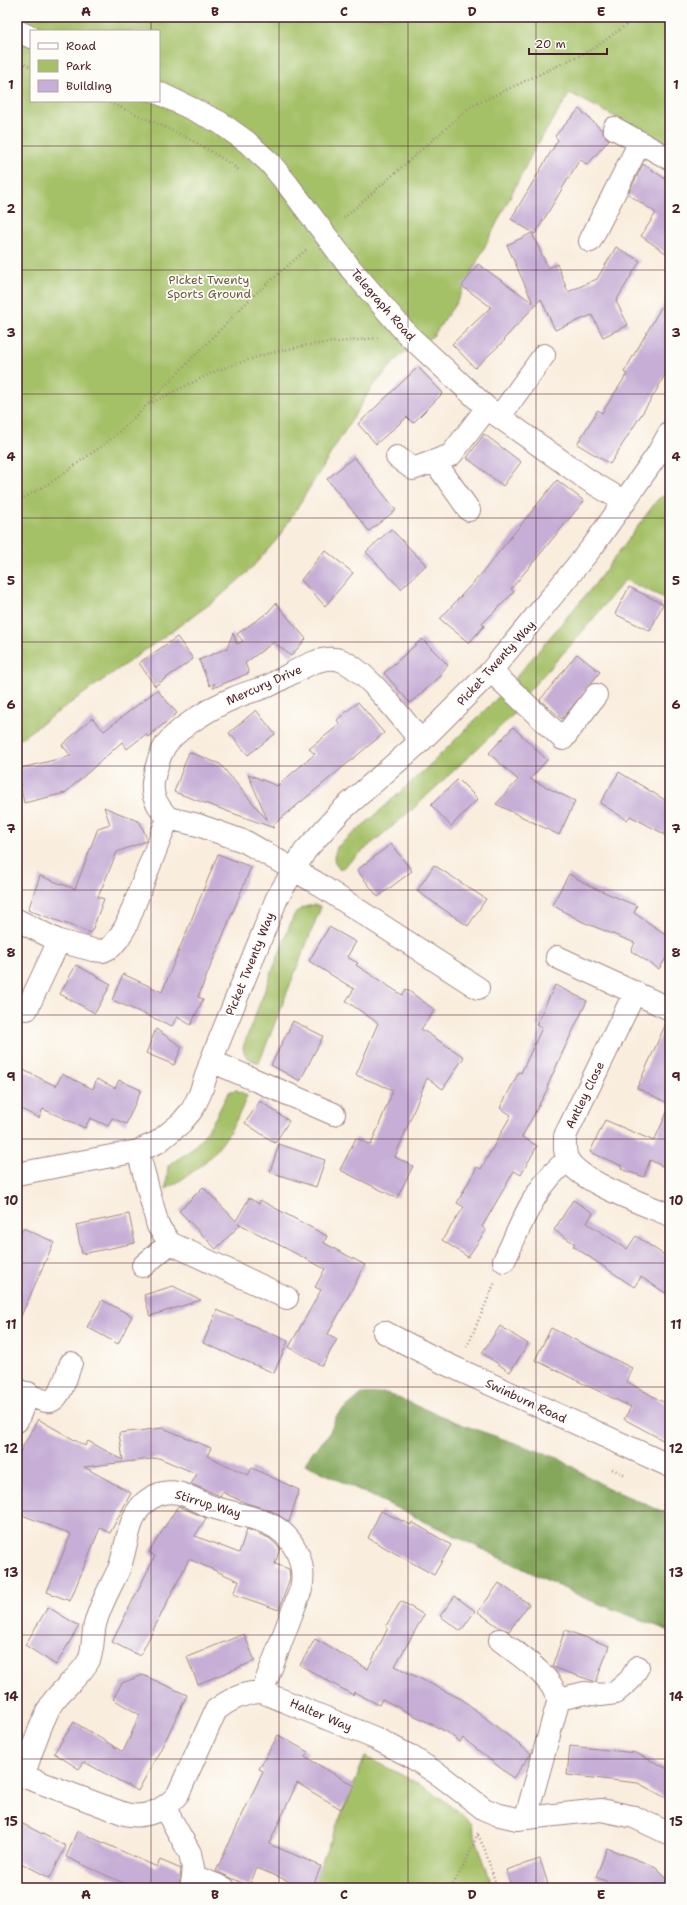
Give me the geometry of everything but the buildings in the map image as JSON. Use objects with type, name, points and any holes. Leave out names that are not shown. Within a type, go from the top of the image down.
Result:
[{"type":"street","points":[[17,31],[30,37]]},
{"type":"street","name":"Telegraph Road","points":[[160,93],[220,122],[247,142],[270,163],[346,263],[407,334],[494,412],[588,480],[625,502]]},
{"type":"street","points":[[614,128],[670,159]]},
{"type":"street","points":[[590,241],[640,142]]},
{"type":"street","points":[[397,457],[413,469],[451,455],[494,412],[544,355]]},
{"type":"street","name":"Picket Twenty Way","points":[[17,1174],[138,1151],[158,1142],[171,1133],[185,1119],[200,1094],[211,1061],[277,898],[305,851],[342,810],[421,741],[491,671],[594,546],[625,502],[664,459],[670,432]]},
{"type":"street","points":[[435,462],[469,510]]},
{"type":"street","name":"Mercury Drive","points":[[168,818],[156,805],[153,792],[154,776],[158,762],[166,746],[175,735],[203,715],[232,698],[267,686],[313,663],[327,658],[339,660],[356,669],[384,697],[421,741]]},
{"type":"street","points":[[491,671],[563,739],[596,695]]},
{"type":"street","points":[[17,920],[59,941],[92,950],[103,951],[111,947],[126,926],[168,818],[198,825],[246,842],[293,869],[478,988]]},
{"type":"street","points":[[27,1009],[59,941]]},
{"type":"street","points":[[557,957],[636,992],[670,1009]]},
{"type":"street","name":"Antley Close","points":[[568,1160],[565,1149],[565,1136],[636,992]]},
{"type":"street","points":[[211,1061],[334,1114]]},
{"type":"street","points":[[138,1151],[158,1226],[170,1243],[287,1298]]},
{"type":"street","points":[[504,1261],[529,1208],[544,1183],[552,1173],[568,1160],[591,1181],[670,1215]]},
{"type":"street","points":[[143,1266],[170,1243]]},
{"type":"street","name":"Swinburn Road","points":[[384,1332],[451,1366],[670,1466]]},
{"type":"street","points":[[17,1420],[22,1391],[46,1401],[52,1401],[58,1397],[72,1363]]},
{"type":"street","name":"Stirrup Way","points":[[20,1775],[52,1704],[78,1676],[90,1658],[96,1621],[124,1554],[134,1517],[139,1507],[158,1494],[169,1492],[180,1494],[213,1507],[268,1523],[284,1534],[295,1548],[303,1567],[304,1576],[301,1589],[262,1692]]},
{"type":"street","points":[[500,1640],[539,1671],[555,1689],[559,1699],[526,1818]]},
{"type":"street","points":[[559,1699],[585,1693],[602,1695],[615,1693],[630,1680],[638,1667]]},
{"type":"street","points":[[20,1775],[91,1803],[132,1816],[147,1814],[172,1802],[183,1785],[204,1734],[216,1710],[225,1703],[244,1694],[262,1692]]},
{"type":"street","name":"Halter Way","points":[[262,1692],[376,1738],[410,1756],[441,1776],[472,1801],[489,1811],[507,1818],[517,1819],[601,1810],[634,1817],[670,1834]]},
{"type":"street","points":[[164,1807],[190,1853],[193,1862],[192,1882],[224,1888]]},
{"type":"path","points":[[17,61],[30,67]]},
{"type":"path","points":[[108,102],[186,137],[227,161],[243,174]]},
{"type":"path","points":[[146,405],[218,370],[266,354],[314,344],[407,334]]},
{"type":"path","points":[[451,1888],[465,1864],[489,1811]]},
{"type":"path","points":[[478,1835],[485,1850],[497,1888]]},
{"type":"green space","name":"Picket Twenty Sports Ground","points":[[17,17],[670,17],[670,146],[570,93],[534,150],[456,303],[433,336],[402,354],[372,387],[279,537],[249,571],[217,599],[17,741]]},
{"type":"green space","points":[[665,495],[670,498],[669,600],[625,580],[578,637],[525,695],[512,682],[595,584],[658,499]]},
{"type":"green space","points":[[499,696],[507,699],[517,711],[415,807],[340,870],[335,863],[334,857],[337,847],[372,818],[434,761]]},
{"type":"green space","points":[[315,905],[321,907],[259,1063],[246,1056],[243,1047],[293,917],[302,908]]},
{"type":"green space","points":[[237,1090],[247,1096],[233,1127],[225,1139],[216,1151],[195,1171],[166,1189],[168,1166],[195,1146],[211,1125],[228,1093]]},
{"type":"green space","points":[[386,1393],[463,1425],[558,1458],[604,1486],[670,1515],[670,1631],[584,1598],[305,1464],[313,1451],[328,1436],[337,1415],[362,1394]]},
{"type":"green space","points":[[365,1757],[422,1786],[449,1804],[471,1824],[493,1888],[311,1888]]}]
